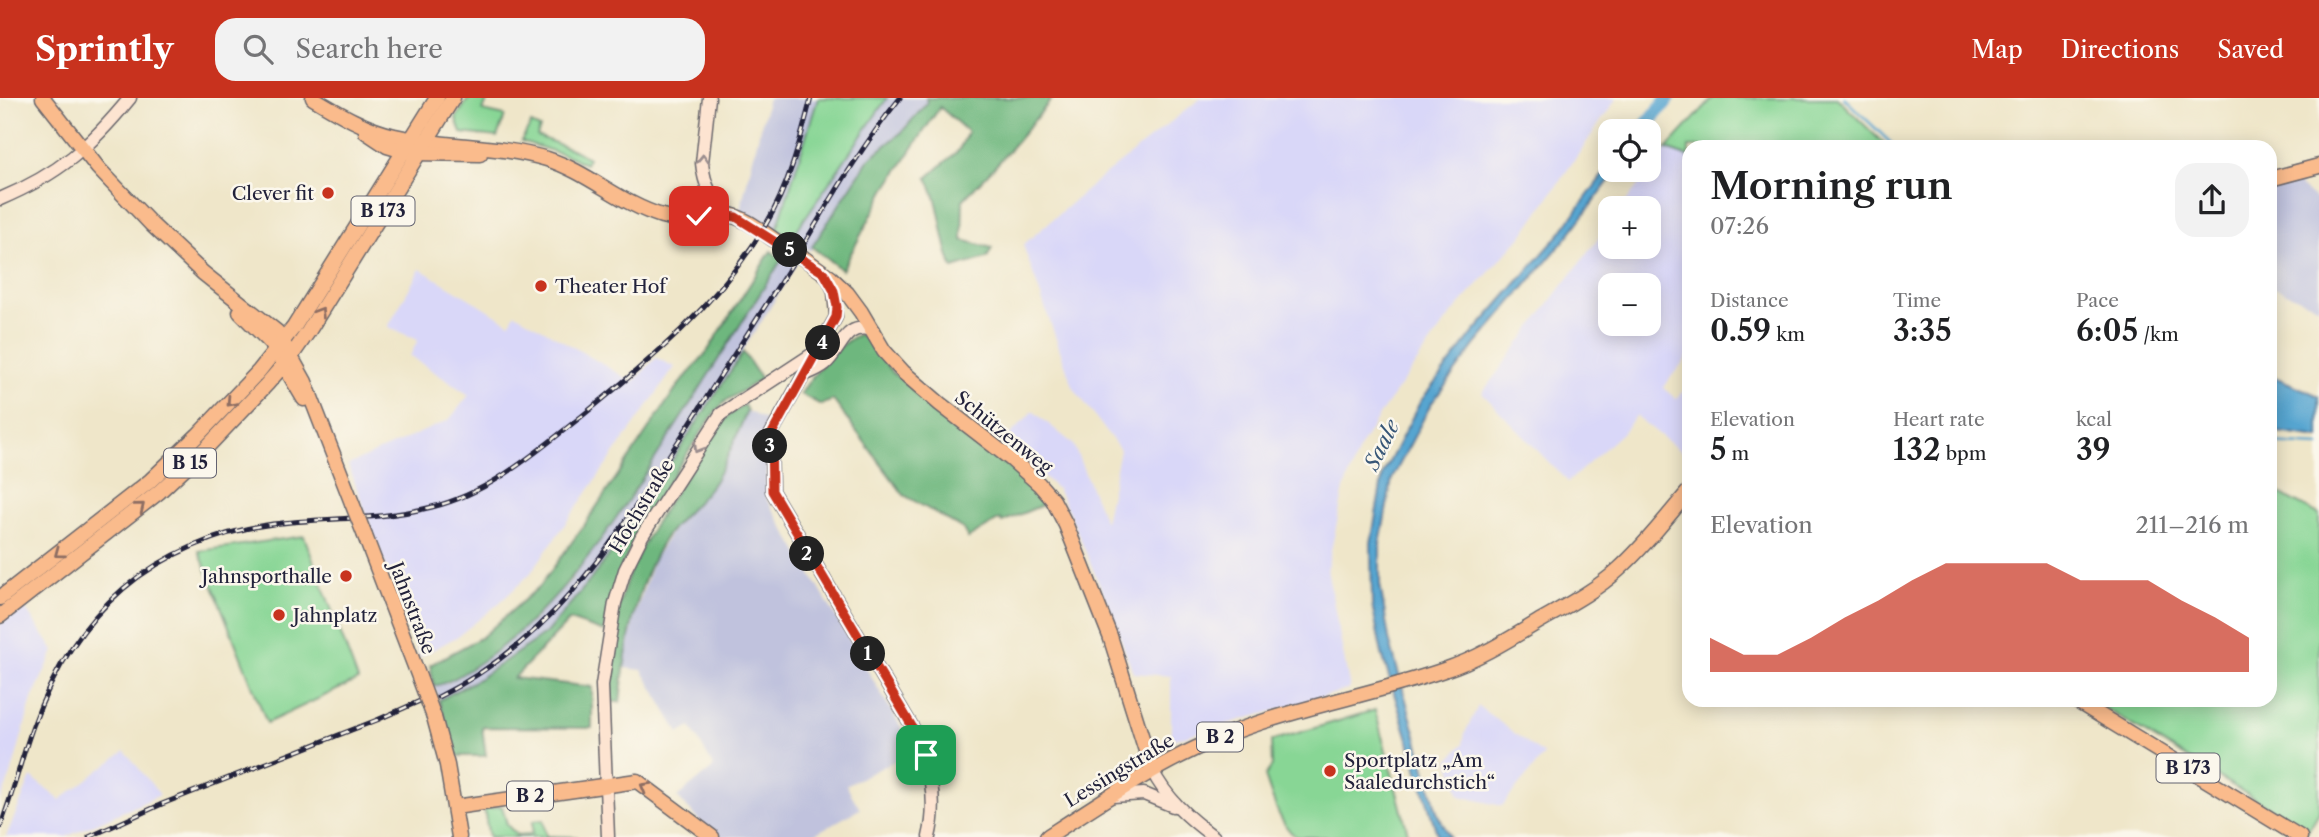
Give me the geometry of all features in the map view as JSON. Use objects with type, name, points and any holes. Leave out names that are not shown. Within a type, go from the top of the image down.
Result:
[{"type":"main road","points":[[43,98],[113,184],[203,272],[273,327],[280,346]]},
{"type":"main road","points":[[313,98],[377,131],[416,146],[494,147],[570,167],[626,200],[660,216],[674,218],[726,214]]},
{"type":"main road","name":"B 173","points":[[288,360],[416,146],[437,98]]},
{"type":"main road","name":"B 173","points":[[280,346],[416,146],[453,98]]},
{"type":"main road","points":[[2277,177],[2319,166]]},
{"type":"main road","name":"Schützenweg","points":[[726,214],[748,223],[824,273],[855,302],[884,351],[903,372],[1011,459],[1046,492],[1058,508],[1110,636],[1152,770]]},
{"type":"main road","name":"Jahnstraße","points":[[280,346],[305,382],[434,717],[447,765],[459,837]]},
{"type":"main road","name":"B 15","points":[[0,598],[150,481],[226,407],[280,346]]},
{"type":"main road","name":"B 15","points":[[0,616],[159,492],[208,446],[288,360]]},
{"type":"main road","name":"Lessingstraße","points":[[1047,837],[1152,770],[1227,734],[1420,678],[1469,661],[1498,646],[1603,583],[1682,503]]},
{"type":"main road","name":"B 173","points":[[2087,707],[2300,837]]},
{"type":"main road","points":[[605,785],[641,782],[712,837]]},
{"type":"main road","name":"B 2","points":[[455,807],[605,785]]},
{"type":"street","points":[[0,199],[55,172],[83,150],[130,98]]},
{"type":"street","points":[[709,98],[703,174],[712,197],[726,214]]},
{"type":"street","points":[[824,273],[832,286],[837,307],[832,327],[771,435],[772,491],[916,733],[926,755],[932,786],[933,812],[929,837]]},
{"type":"street","points":[[804,375],[825,365],[852,331],[859,327],[873,331]]},
{"type":"street","name":"Hochstraße","points":[[608,837],[602,714],[604,674],[615,603],[629,562],[715,421],[727,408],[802,363],[819,348]]},
{"type":"street","points":[[1152,770],[1169,797],[1186,816]]},
{"type":"street","points":[[1106,798],[1144,794],[1163,801],[1214,837]]},
{"type":"shaded area","points":[[768,98],[818,98],[777,229],[739,214]]},
{"type":"shaded area","points":[[887,98],[926,98],[927,103],[902,132],[869,159],[810,251],[792,237]]},
{"type":"shaded area","points":[[1201,98],[1617,98],[1603,119],[1598,119],[1598,126],[1524,233],[1450,316],[1361,445],[1344,489],[1327,569],[1350,689],[1171,740],[1171,676],[1133,673],[1114,619],[1057,489],[1005,440],[1033,411],[1073,444],[1105,522],[1120,450],[1073,387],[1023,245],[1098,180]]},
{"type":"shaded area","points":[[1666,149],[1682,155],[1682,364],[1663,387],[1676,399],[1682,393],[1682,452],[1636,416],[1622,433],[1568,482],[1482,393],[1598,239],[1598,259],[1661,259],[1661,196],[1630,196],[1641,182],[1661,182],[1661,156]]},
{"type":"shaded area","points":[[2299,180],[2301,187],[2319,202],[2319,307],[2277,289],[2277,184]]},
{"type":"shaded area","points":[[785,254],[797,263],[618,543],[588,583],[546,633],[480,678],[439,700],[434,686],[448,683],[514,637],[535,619],[572,579],[656,457]]},
{"type":"shaded area","points":[[420,269],[510,323],[515,313],[633,382],[656,358],[675,367],[530,574],[458,636],[420,657],[348,465],[449,420],[469,395],[410,356],[418,340],[388,327]]},
{"type":"shaded area","points":[[747,411],[768,421],[766,498],[915,751],[846,785],[860,809],[809,837],[715,837],[677,797],[714,767],[691,727],[679,733],[642,670],[624,668],[635,615],[654,559],[677,523],[715,480]]},
{"type":"shaded area","points":[[20,608],[25,608],[54,651],[32,699],[11,775],[0,801],[0,624]]},
{"type":"shaded area","points":[[1478,706],[1544,755],[1502,806],[1460,796],[1449,760],[1463,744],[1465,733]]},
{"type":"shaded area","points":[[125,751],[160,795],[66,837],[6,837],[31,777],[60,800]]},
{"type":"green space","points":[[469,98],[488,98],[483,111],[505,116],[497,137],[461,133],[456,118]]},
{"type":"green space","points":[[818,98],[887,98],[792,237],[777,229]]},
{"type":"green space","points":[[926,98],[1053,98],[963,200],[962,240],[992,248],[987,258],[953,268],[949,257],[936,200],[927,178],[959,150],[968,132],[940,107],[885,190],[842,270],[812,247],[869,159],[902,132],[927,103]]},
{"type":"green space","points":[[1713,98],[1837,98],[1880,140],[1682,140],[1682,155],[1666,149]]},
{"type":"green space","points":[[531,124],[540,128],[537,136],[588,158],[585,164],[521,141]]},
{"type":"green space","points":[[771,251],[782,259],[642,479],[572,577],[545,607],[485,659],[448,682],[434,686],[430,665],[482,637],[540,586],[677,387],[707,352]]},
{"type":"green space","points":[[859,334],[872,344],[893,373],[1030,483],[1045,504],[1002,522],[1000,519],[968,538],[963,529],[904,495],[833,400],[821,405],[800,394],[834,352]]},
{"type":"green space","points":[[743,352],[761,379],[726,401],[717,410],[650,511],[622,567],[604,632],[570,620],[514,678],[592,687],[592,728],[482,727],[486,756],[455,756],[439,700],[480,678],[546,633],[618,543]]},
{"type":"green space","points":[[744,405],[747,411],[715,480],[669,533],[653,559],[633,619],[620,702],[608,702],[616,624],[622,594],[636,560],[668,503],[717,429],[729,415]]},
{"type":"green space","points":[[2277,493],[2319,514],[2319,812],[2308,831],[2103,707],[2277,707]]},
{"type":"green space","name":"Jahnplatz","points":[[304,536],[358,680],[267,723],[199,551]]},
{"type":"green space","name":"Sportplatz „Am Saaledurchstich“","points":[[1375,710],[1409,837],[1296,837],[1285,825],[1265,776],[1272,766],[1271,741]]},
{"type":"green space","points":[[502,806],[507,825],[517,835],[532,834],[533,821],[543,820],[546,836],[578,837],[489,837],[484,809]]},
{"type":"water","points":[[1598,181],[1608,182],[1569,235],[1477,343],[1431,404],[1392,479],[1380,544],[1380,584],[1389,639],[1438,815],[1450,837],[1438,837],[1382,654],[1372,605],[1371,543],[1383,474],[1420,402],[1475,331],[1559,235]]},
{"type":"water","points":[[2277,378],[2319,396],[2319,438],[2277,432]]},
{"type":"waterway","name":"Saale","points":[[1651,119],[1669,98]]},
{"type":"waterway","points":[[1844,98],[1888,140]]},
{"type":"waterway","points":[[2277,443],[2319,446]]},
{"type":"railway","points":[[0,827],[33,726],[49,688],[81,634],[123,589],[156,565],[213,538],[273,524],[372,517],[432,507],[473,492],[512,470],[658,352],[727,280],[765,226],[781,195],[811,98]]},
{"type":"railway","points":[[438,697],[516,647],[549,617],[605,551],[774,293],[855,161],[900,98]]},
{"type":"railway","points":[[89,837],[162,804],[429,697]]},
{"type":"place","name":"Clever fit","points":[[328,193]]},
{"type":"place","name":"Theater Hof","points":[[541,286]]},
{"type":"place","name":"Jahnsporthalle","points":[[346,576]]},
{"type":"place","name":"Jahnplatz","points":[[279,615]]},
{"type":"place","name":"Sportplatz „Am Saaledurchstich“","points":[[1330,771]]},
{"type":"route","points":[[699,216],[726,214],[742,219],[805,259],[830,280],[837,307],[836,317],[771,435],[772,491],[916,733],[926,755]]}]
